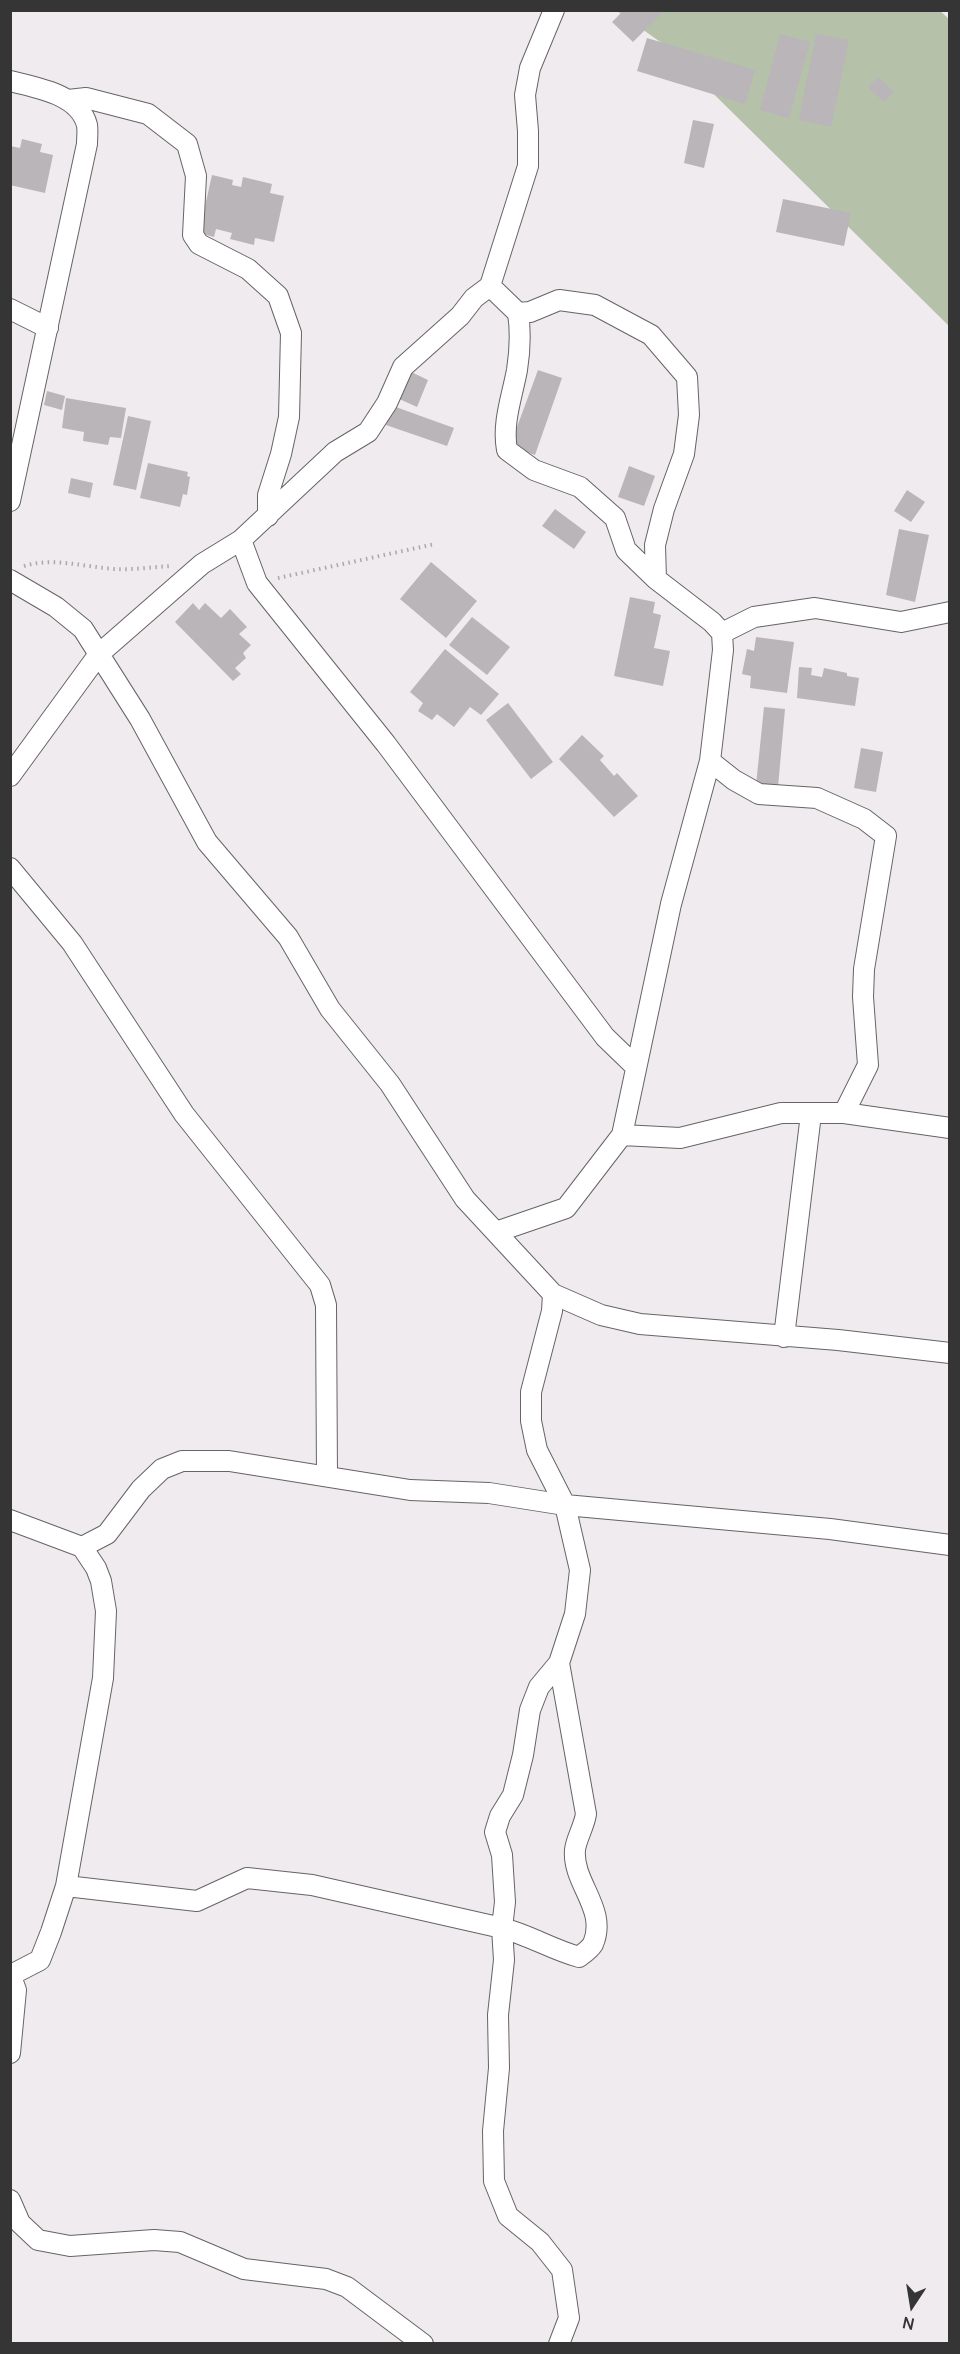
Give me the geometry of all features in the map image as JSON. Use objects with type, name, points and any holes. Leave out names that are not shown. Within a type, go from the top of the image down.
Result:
[{"type":"street","points":[[10,776],[99,654],[202,564],[241,540],[335,452],[368,432],[387,404],[403,367],[460,316],[474,298],[490,286],[528,166],[525,95],[530,68],[554,10]]},
{"type":"street","points":[[10,81],[68,100],[86,98],[148,114],[187,144],[196,176],[193,235],[199,244],[248,269],[278,296],[291,333],[290,417],[268,495],[268,516]]},
{"type":"street","points":[[10,501],[87,144],[87,126],[81,112],[68,100]]},
{"type":"street","points":[[490,286],[518,313],[521,334],[517,369],[504,434],[507,450],[534,470],[580,487],[615,518],[626,550],[656,579],[682,597],[722,633],[723,650],[710,761],[671,904],[622,1135],[566,1208],[496,1232]]},
{"type":"street","points":[[518,313],[530,312],[559,300],[595,305],[651,335],[687,377],[689,415],[684,454],[664,509],[655,545],[656,579]]},
{"type":"street","points":[[10,309],[48,328]]},
{"type":"street","points":[[10,449],[17,472]]},
{"type":"street","points":[[241,540],[256,583],[386,744],[605,1037],[636,1067]]},
{"type":"street","points":[[14,575],[83,629],[140,720],[207,842],[288,938],[330,1009],[390,1084],[465,1199],[553,1294],[601,1315],[640,1324],[838,1340],[950,1353]]},
{"type":"street","points":[[722,633],[754,617],[815,608],[901,622],[950,612]]},
{"type":"street","points":[[710,761],[734,780],[759,794],[817,798],[864,819],[886,836],[864,969],[863,998],[868,1065],[844,1113]]},
{"type":"street","points":[[10,868],[72,943],[184,1114],[320,1285],[326,1305],[327,1476]]},
{"type":"street","points":[[622,1135],[680,1137],[781,1113],[844,1113],[950,1128]]},
{"type":"street","points":[[784,1337],[812,1114]]},
{"type":"street","points":[[553,1294],[552,1311],[531,1392],[531,1420],[537,1450],[565,1505],[580,1570],[575,1614],[559,1663],[539,1688],[530,1710],[528,1734],[513,1795],[500,1816],[495,1832],[502,1856],[505,1902],[502,1928],[504,1960],[498,2015],[500,2068],[493,2131],[494,2181],[508,2216],[540,2242],[562,2270],[569,2318],[559,2343]]},
{"type":"street","points":[[82,1547],[107,1534],[141,1489],[162,1469],[182,1461],[229,1461],[410,1490],[489,1492],[565,1505],[830,1528],[950,1545]]},
{"type":"street","points":[[10,1520],[82,1547],[96,1568],[101,1581],[106,1611],[103,1678],[66,1886],[40,1960],[11,1975],[16,1990],[10,2053]]},
{"type":"street","points":[[66,1886],[197,1901],[247,1878],[312,1885],[502,1928],[527,1935],[561,1952],[579,1957],[592,1945],[597,1916],[579,1875],[575,1849],[584,1827],[586,1814],[559,1663]]},
{"type":"street","points":[[10,2200],[20,2223],[38,2240],[70,2246],[154,2240],[180,2242],[244,2269],[326,2279],[348,2287],[423,2343]]},
{"type":"path","points":[[256,583],[435,544]]},
{"type":"path","points":[[14,575],[39,561],[58,561],[118,569],[202,564]]},
{"type":"green space","points":[[939,10],[949,19],[949,326],[663,44],[617,11]]},
{"type":"building","points":[[624,10],[665,10],[633,42],[612,22]]},
{"type":"building","points":[[780,34],[810,42],[789,118],[760,110]]},
{"type":"building","points":[[816,34],[849,40],[831,127],[799,120]]},
{"type":"building","points":[[647,38],[755,70],[745,104],[637,71]]},
{"type":"building","points":[[878,77],[894,92],[884,102],[868,87]]},
{"type":"building","points":[[693,120],[714,124],[704,168],[684,163]]},
{"type":"building","points":[[22,139],[42,144],[40,152],[53,155],[45,193],[10,185],[10,146],[20,148]]},
{"type":"building","points":[[212,175],[233,180],[232,185],[241,187],[243,177],[272,184],[270,193],[284,196],[274,242],[255,238],[254,245],[230,239],[232,233],[216,229],[214,237],[199,233]]},
{"type":"building","points":[[783,199],[851,213],[844,246],[776,232]]},
{"type":"building","points":[[407,370],[428,380],[417,407],[395,397]]},
{"type":"building","points":[[538,370],[562,378],[535,455],[510,446]]},
{"type":"building","points":[[47,391],[65,396],[62,410],[44,405]]},
{"type":"building","points":[[66,398],[126,408],[121,438],[110,437],[108,445],[83,441],[84,432],[62,428]]},
{"type":"building","points":[[393,406],[454,428],[447,446],[386,425]]},
{"type":"building","points":[[128,416],[151,421],[136,490],[113,485]]},
{"type":"building","points":[[148,463],[188,472],[187,476],[190,477],[187,495],[183,494],[180,507],[140,498]]},
{"type":"building","points":[[629,466],[655,476],[644,506],[618,497]]},
{"type":"building","points":[[71,478],[93,483],[90,498],[68,493]]},
{"type":"building","points":[[907,490],[925,502],[911,522],[894,511]]},
{"type":"building","points":[[555,509],[586,532],[574,549],[542,526]]},
{"type":"building","points":[[899,529],[929,535],[915,602],[886,595]]},
{"type":"building","points":[[431,562],[477,601],[446,638],[400,599]]},
{"type":"building","points":[[630,597],[655,602],[653,613],[661,615],[654,648],[670,651],[663,686],[614,676]]},
{"type":"building","points":[[193,603],[199,610],[205,603],[221,618],[230,609],[247,627],[239,634],[251,645],[243,653],[246,658],[235,668],[241,674],[233,681],[175,622]]},
{"type":"building","points":[[472,617],[510,647],[487,675],[449,645]]},
{"type":"building","points":[[756,637],[794,642],[787,693],[750,688],[751,676],[742,674],[747,649],[754,651]]},
{"type":"building","points":[[445,649],[499,694],[481,715],[470,707],[454,727],[437,714],[432,720],[418,711],[423,703],[410,692]]},
{"type":"building","points":[[799,667],[812,668],[811,675],[822,677],[824,668],[859,678],[855,706],[797,698]]},
{"type":"building","points":[[508,703],[553,762],[531,779],[486,720]]},
{"type":"building","points":[[764,707],[785,709],[778,787],[756,785]]},
{"type":"building","points":[[582,735],[604,756],[600,760],[614,776],[617,773],[638,796],[614,817],[559,759]]},
{"type":"building","points":[[861,748],[883,752],[876,792],[854,788]]}]
